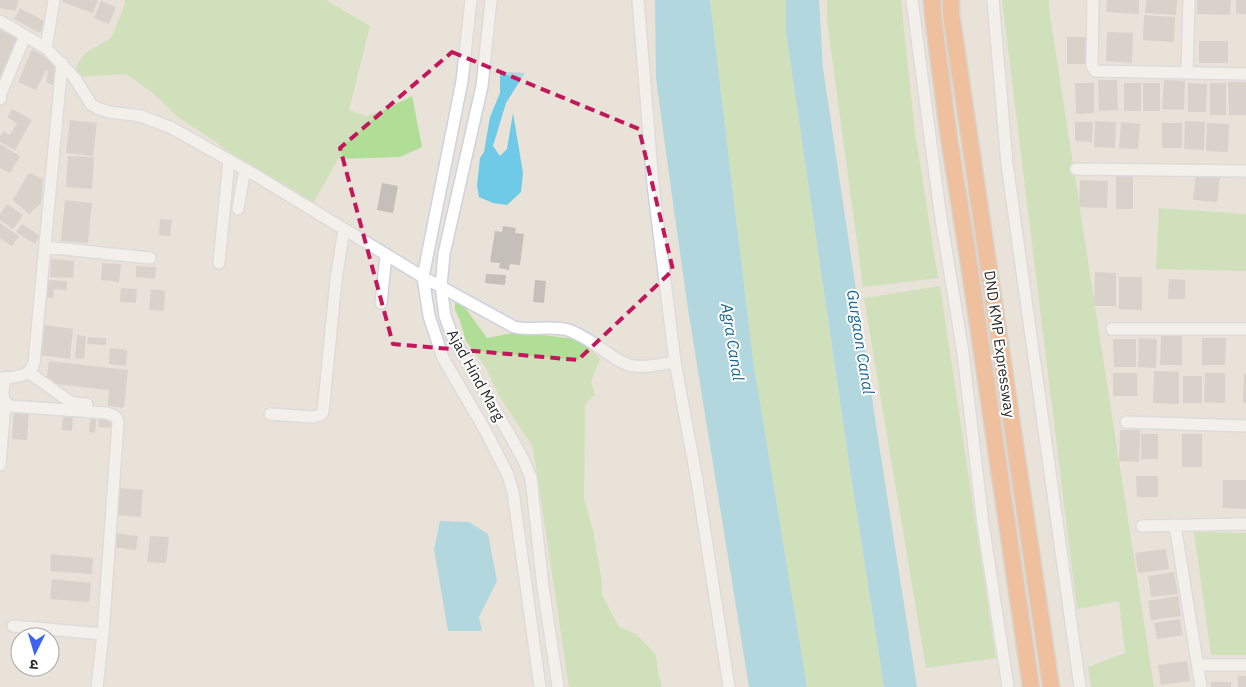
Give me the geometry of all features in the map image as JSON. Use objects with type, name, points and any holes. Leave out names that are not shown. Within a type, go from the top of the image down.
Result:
[{"type":"highway","name":"DND KMP Expressway","points":[[932,0],[948,138],[968,257],[1031,687]]},
{"type":"highway","name":"DND KMP Expressway","points":[[951,0],[951,14],[1051,687]]},
{"type":"street","points":[[46,48],[54,0]]},
{"type":"street","points":[[471,0],[462,81],[423,277],[429,316],[443,358],[485,430],[508,475],[513,492],[540,687]]},
{"type":"street","name":"Ajad Hind Marg","points":[[491,0],[482,86],[444,254],[441,286],[445,316],[453,338],[508,432],[531,478],[543,588],[558,687]]},
{"type":"street","points":[[638,0],[653,184],[675,362],[697,481],[729,687]]},
{"type":"street","points":[[912,0],[940,212],[963,353],[983,524],[1008,687]]},
{"type":"street","points":[[994,0],[1007,164],[1080,687]]},
{"type":"street","points":[[1093,0],[1092,66],[1095,71],[1246,74]]},
{"type":"street","points":[[1187,73],[1189,0]]},
{"type":"street","points":[[0,21],[46,48],[74,76],[91,104],[97,108],[154,120],[172,128],[245,169],[423,277],[514,327],[570,331],[589,340],[622,363],[630,366],[675,362]]},
{"type":"street","points":[[0,99],[25,36]]},
{"type":"street","points":[[0,465],[4,403],[2,399],[2,378],[19,377],[32,370],[34,363],[62,63]]},
{"type":"street","points":[[218,263],[229,160]]},
{"type":"street","points":[[238,209],[245,169]]},
{"type":"street","points":[[1076,169],[1246,171]]},
{"type":"street","points":[[270,414],[314,417],[323,412],[336,280],[344,229]]},
{"type":"street","points":[[45,247],[150,258]]},
{"type":"street","points":[[380,303],[386,255]]},
{"type":"street","points":[[1112,329],[1246,329]]},
{"type":"street","points":[[28,372],[72,403],[103,406]]},
{"type":"street","points":[[4,403],[10,406],[107,413],[113,414],[118,420],[103,634],[97,687]]},
{"type":"street","points":[[1126,422],[1246,426]]},
{"type":"street","points":[[1142,526],[1246,524]]},
{"type":"street","points":[[1175,526],[1201,687]]},
{"type":"street","points":[[12,626],[103,634]]},
{"type":"street","points":[[1198,665],[1246,665]]},
{"type":"highlighted area","points":[[452,52],[639,129],[673,270],[578,360],[393,344],[340,148]]},
{"type":"green space","points":[[125,0],[326,0],[370,26],[349,110],[366,116],[412,96],[422,147],[400,157],[338,159],[310,209],[255,175],[216,142],[179,118],[153,93],[126,74],[74,77],[78,63],[85,53],[111,38]]},
{"type":"green space","points":[[710,0],[786,0],[786,32],[884,687],[807,687],[753,360]]},
{"type":"green space","points":[[827,0],[901,0],[915,133],[938,278],[863,287],[827,20]]},
{"type":"green space","points":[[1002,0],[1049,0],[1154,687],[1091,687],[1088,667],[1125,653],[1119,601],[1077,609]]},
{"type":"green space","points":[[1159,208],[1246,214],[1246,271],[1156,269]]},
{"type":"green space","points":[[940,286],[996,658],[926,668],[864,298]]},
{"type":"green space","points":[[455,294],[487,338],[518,332],[580,338],[600,359],[591,382],[595,395],[585,404],[584,499],[593,530],[602,582],[602,595],[619,627],[636,634],[656,655],[662,687],[569,687],[533,447],[499,396],[486,368],[466,341],[455,310]]},
{"type":"green space","points":[[1194,532],[1246,533],[1246,655],[1211,655]]},
{"type":"water","name":"Agra Canal","points":[[655,0],[710,0],[753,360],[807,687],[749,687],[688,309],[668,167],[656,78]]},
{"type":"water","name":"Gurgaon Canal","points":[[786,0],[819,0],[823,68],[917,687],[884,687],[786,32]]},
{"type":"water","points":[[500,73],[525,73],[506,103],[493,146],[500,156],[507,149],[513,113],[523,173],[521,192],[507,205],[493,203],[479,197],[477,186],[480,158],[484,152],[490,117],[500,93]]},
{"type":"water","points":[[440,521],[469,522],[488,534],[497,581],[479,617],[482,631],[448,631],[434,549]]},
{"type":"building","points":[[0,0],[18,0],[16,11],[0,8]]},
{"type":"building","points":[[63,0],[98,1],[93,13],[62,2]]},
{"type":"building","points":[[1107,0],[1139,0],[1139,14],[1106,12]]},
{"type":"building","points":[[1146,0],[1177,0],[1176,15],[1145,13]]},
{"type":"building","points":[[1197,0],[1231,0],[1230,15],[1197,14]]},
{"type":"building","points":[[1236,0],[1246,0],[1246,14],[1236,14]]},
{"type":"building","points":[[101,1],[116,7],[109,24],[94,18]]},
{"type":"building","points":[[20,8],[46,22],[40,33],[14,19]]},
{"type":"building","points":[[1144,15],[1175,17],[1174,42],[1143,40]]},
{"type":"building","points":[[1,28],[22,39],[0,81],[0,31]]},
{"type":"building","points":[[1107,32],[1133,33],[1132,63],[1106,61]]},
{"type":"building","points":[[1067,37],[1086,37],[1086,64],[1067,64]]},
{"type":"building","points":[[1199,41],[1228,41],[1228,63],[1199,63]]},
{"type":"building","points":[[32,49],[58,65],[55,86],[46,82],[48,71],[46,70],[36,90],[18,82]]},
{"type":"building","points":[[1098,80],[1117,80],[1118,110],[1099,111]]},
{"type":"building","points":[[1164,80],[1185,81],[1184,110],[1162,109]]},
{"type":"building","points":[[1228,82],[1246,82],[1246,115],[1229,115]]},
{"type":"building","points":[[1075,83],[1094,83],[1094,113],[1076,114]]},
{"type":"building","points":[[1124,83],[1141,83],[1141,111],[1124,111]]},
{"type":"building","points":[[1143,83],[1160,83],[1160,111],[1143,111]]},
{"type":"building","points":[[1188,83],[1207,84],[1206,112],[1188,112]]},
{"type":"building","points":[[1210,83],[1226,83],[1226,115],[1210,115]]},
{"type":"building","points":[[12,109],[32,120],[15,150],[0,142],[3,131],[10,135],[17,123],[7,117]]},
{"type":"building","points":[[70,120],[97,123],[93,156],[66,153]]},
{"type":"building","points":[[1095,121],[1116,122],[1115,148],[1094,147]]},
{"type":"building","points":[[1185,121],[1205,122],[1204,150],[1184,149]]},
{"type":"building","points":[[1075,122],[1093,122],[1092,142],[1075,141]]},
{"type":"building","points":[[1121,122],[1140,124],[1138,149],[1119,148]]},
{"type":"building","points":[[1162,123],[1182,123],[1182,148],[1162,148]]},
{"type":"building","points":[[1207,123],[1229,124],[1228,152],[1206,151]]},
{"type":"building","points":[[0,144],[20,156],[10,173],[0,168]]},
{"type":"building","points":[[68,156],[94,157],[92,189],[66,187]]},
{"type":"building","points":[[29,173],[43,179],[41,203],[29,214],[13,200]]},
{"type":"building","points":[[1116,173],[1133,173],[1133,209],[1116,209]]},
{"type":"building","points":[[1196,174],[1220,176],[1217,202],[1193,200]]},
{"type":"building","points":[[1080,180],[1108,181],[1107,208],[1079,207]]},
{"type":"building","points":[[382,183],[398,186],[393,213],[377,210]]},
{"type":"building","points":[[65,200],[92,203],[88,243],[61,241]]},
{"type":"building","points":[[7,204],[23,215],[13,229],[0,220],[0,214]]},
{"type":"building","points":[[160,219],[172,220],[170,236],[159,235]]},
{"type":"building","points":[[0,223],[19,236],[12,246],[0,238]]},
{"type":"building","points":[[22,224],[40,236],[35,244],[16,232]]},
{"type":"building","points":[[503,226],[516,228],[515,233],[524,234],[520,265],[510,264],[509,270],[499,268],[500,263],[490,262],[495,231],[502,232]]},
{"type":"building","points":[[51,259],[74,261],[73,278],[50,277]]},
{"type":"building","points":[[102,263],[121,264],[119,282],[101,280]]},
{"type":"building","points":[[136,266],[156,267],[155,279],[136,277]]},
{"type":"building","points":[[1095,272],[1116,273],[1116,306],[1094,306]]},
{"type":"building","points":[[486,274],[506,275],[505,285],[485,283]]},
{"type":"building","points":[[1119,277],[1142,277],[1142,310],[1119,309]]},
{"type":"building","points":[[1169,279],[1185,280],[1185,299],[1168,299]]},
{"type":"building","points":[[46,280],[67,281],[67,290],[54,289],[53,298],[45,297]]},
{"type":"building","points":[[535,280],[546,281],[544,303],[533,302]]},
{"type":"building","points":[[121,288],[137,289],[136,303],[120,302]]},
{"type":"building","points":[[151,289],[165,291],[164,311],[149,310]]},
{"type":"building","points":[[44,325],[73,329],[70,359],[40,355]]},
{"type":"building","points":[[77,335],[86,336],[84,359],[75,358]]},
{"type":"building","points":[[1161,335],[1182,335],[1182,365],[1160,365]]},
{"type":"building","points":[[88,337],[106,338],[106,345],[87,344]]},
{"type":"building","points":[[1139,338],[1157,339],[1156,368],[1138,367]]},
{"type":"building","points":[[1202,338],[1226,338],[1225,365],[1202,365]]},
{"type":"building","points":[[1113,339],[1136,339],[1136,367],[1114,367]]},
{"type":"building","points":[[110,348],[127,350],[126,366],[109,364]]},
{"type":"building","points":[[49,361],[128,370],[124,408],[108,406],[109,390],[46,383]]},
{"type":"building","points":[[1154,371],[1179,372],[1179,404],[1153,403]]},
{"type":"building","points":[[1113,373],[1137,373],[1137,396],[1113,396]]},
{"type":"building","points":[[1205,373],[1225,373],[1225,403],[1204,402]]},
{"type":"building","points":[[1244,374],[1246,374],[1246,403],[1243,402]]},
{"type":"building","points":[[1183,376],[1202,376],[1202,403],[1183,403]]},
{"type":"building","points":[[14,408],[29,409],[27,440],[12,439]]},
{"type":"building","points":[[63,412],[73,413],[72,431],[62,430]]},
{"type":"building","points":[[91,414],[97,415],[95,433],[89,432]]},
{"type":"building","points":[[99,417],[116,418],[116,428],[98,427]]},
{"type":"building","points":[[1120,430],[1140,430],[1139,462],[1119,461]]},
{"type":"building","points":[[1141,434],[1158,434],[1158,459],[1141,459]]},
{"type":"building","points":[[1182,434],[1202,434],[1202,467],[1182,467]]},
{"type":"building","points":[[1136,476],[1158,476],[1158,497],[1137,497]]},
{"type":"building","points":[[1223,480],[1246,480],[1246,509],[1223,508]]},
{"type":"building","points":[[120,488],[143,490],[141,517],[117,515]]},
{"type":"building","points":[[113,533],[138,536],[136,550],[112,547]]},
{"type":"building","points":[[150,536],[169,537],[166,563],[147,562]]},
{"type":"building","points":[[1166,549],[1169,569],[1138,573],[1135,553]]},
{"type":"building","points":[[51,554],[93,558],[92,574],[50,571]]},
{"type":"building","points":[[1174,572],[1178,594],[1151,597],[1148,576]]},
{"type":"building","points":[[52,579],[91,583],[89,602],[50,599]]},
{"type":"building","points":[[1178,596],[1181,616],[1151,620],[1148,601]]},
{"type":"building","points":[[1180,619],[1183,635],[1157,639],[1154,623]]},
{"type":"building","points":[[1187,661],[1190,681],[1161,685],[1158,665]]},
{"type":"building","points":[[1238,676],[1246,676],[1246,687],[1238,687]]},
{"type":"building","points":[[1211,682],[1231,682],[1231,687],[1211,687]]}]
